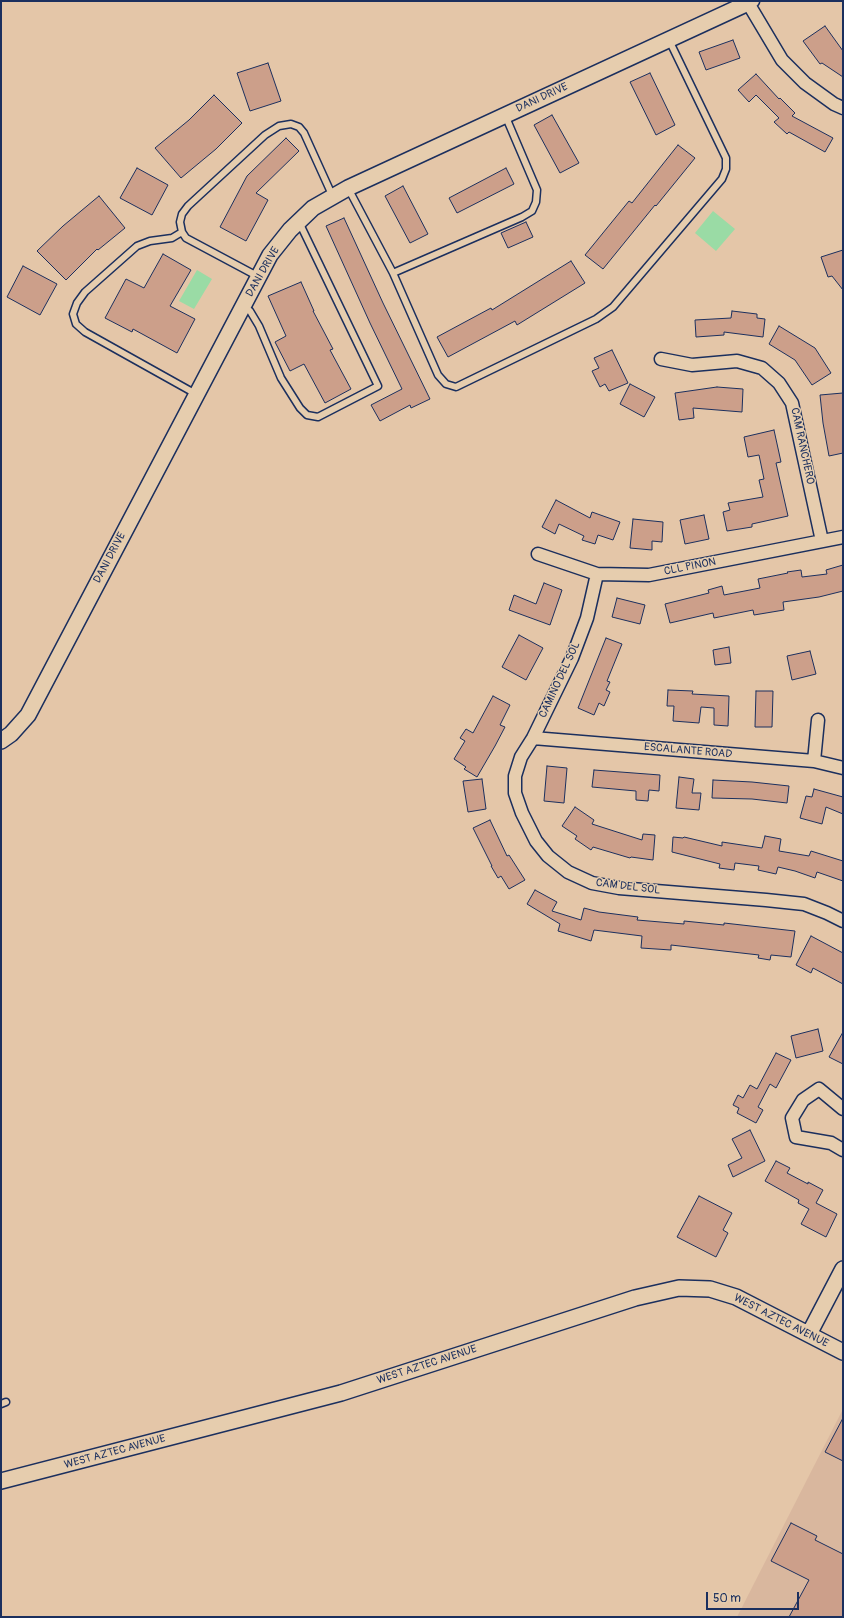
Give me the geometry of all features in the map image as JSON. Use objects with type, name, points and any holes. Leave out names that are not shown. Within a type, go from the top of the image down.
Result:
[{"type":"street","name":"DANI DRIVE","points":[[1,741],[11,734],[28,715],[270,255],[290,230],[313,208],[348,188],[749,2]]},
{"type":"street","points":[[749,2],[782,60],[805,83],[834,104],[843,108]]},
{"type":"street","name":"CAM RANCHERO","points":[[661,359],[692,365],[737,361],[762,368],[779,383],[792,403],[822,541]]},
{"type":"street","name":"CLL PINON","points":[[538,554],[598,574],[649,575],[843,537]]},
{"type":"street","name":"CAMINO DEL SOL","points":[[533,738],[572,658],[586,618],[598,574]]},
{"type":"street","points":[[814,761],[818,720]]},
{"type":"street","name":"ESCALANTE ROAD","points":[[533,738],[814,761],[843,768]]},
{"type":"street","name":"CAM DEL SOL","points":[[533,738],[522,757],[515,776],[516,793],[522,813],[536,841],[548,856],[568,872],[592,883],[619,888],[804,904],[843,921]]},
{"type":"street","points":[[843,1109],[819,1089],[802,1100],[792,1118],[796,1137],[831,1143],[843,1150]]},
{"type":"street","points":[[809,1334],[843,1269]]},
{"type":"street","name":"WEST AZTEC AVENUE","points":[[1,1481],[341,1393],[635,1298],[679,1288],[710,1289],[736,1297],[843,1352]]},
{"type":"lane","points":[[348,188],[393,273],[438,375],[446,384],[456,387],[596,318],[613,307],[722,179],[726,169],[726,158],[668,40]]},
{"type":"lane","points":[[393,273],[522,217],[532,211],[536,202],[537,190],[505,115]]},
{"type":"lane","points":[[259,277],[186,238],[182,232],[180,222],[182,214],[188,206],[265,135],[279,126],[291,124],[299,127],[304,133],[333,197]]},
{"type":"lane","points":[[242,308],[250,311],[259,326],[281,378],[300,408],[307,415],[318,417],[378,386],[299,222]]},
{"type":"lane","points":[[182,232],[172,238],[150,241],[137,246],[85,292],[77,303],[73,314],[76,324],[85,332],[196,394]]},
{"type":"shaded area","points":[[843,1409],[843,1617],[737,1617]]},
{"type":"green space","points":[[713,211],[735,229],[716,251],[695,233]]},
{"type":"green space","points":[[197,270],[212,279],[194,309],[179,301]]},
{"type":"building","points":[[825,26],[843,51],[843,77],[822,63],[820,64],[803,41]]},
{"type":"building","points":[[733,40],[740,58],[706,70],[699,52]]},
{"type":"building","points":[[268,63],[281,101],[250,111],[237,73]]},
{"type":"building","points":[[650,73],[675,125],[656,135],[630,82]]},
{"type":"building","points":[[756,74],[779,99],[780,98],[795,113],[792,116],[833,138],[825,152],[789,132],[787,134],[774,122],[779,118],[756,95],[749,102],[738,90]]},
{"type":"building","points":[[214,95],[242,123],[216,149],[181,178],[155,148],[189,120]]},
{"type":"building","points":[[552,115],[579,163],[560,173],[534,125]]},
{"type":"building","points":[[286,138],[299,151],[256,193],[268,200],[246,241],[220,227],[247,176]]},
{"type":"building","points":[[678,145],[695,158],[603,269],[585,255],[629,201],[632,203]]},
{"type":"building","points":[[137,168],[168,185],[152,215],[120,198]]},
{"type":"building","points":[[506,168],[514,184],[457,213],[449,198]]},
{"type":"building","points":[[403,186],[428,234],[410,243],[385,196]]},
{"type":"building","points":[[99,196],[125,228],[98,250],[97,249],[66,280],[37,251],[63,226]]},
{"type":"building","points":[[344,218],[383,303],[430,399],[411,408],[410,405],[380,421],[371,405],[402,389],[326,226]]},
{"type":"building","points":[[526,222],[533,237],[508,248],[501,233]]},
{"type":"building","points":[[843,250],[843,290],[832,276],[828,277],[821,257]]},
{"type":"building","points":[[163,254],[191,270],[170,306],[195,319],[177,353],[133,329],[132,332],[105,318],[126,279],[144,288]]},
{"type":"building","points":[[571,261],[585,283],[517,325],[515,321],[448,357],[437,337],[491,308],[492,310]]},
{"type":"building","points":[[23,266],[57,284],[40,315],[7,297]]},
{"type":"building","points":[[301,282],[313,311],[333,349],[330,350],[351,389],[325,403],[304,364],[290,371],[275,342],[286,336],[268,296]]},
{"type":"building","points":[[732,311],[757,314],[757,318],[765,319],[763,337],[724,332],[724,335],[696,337],[695,320],[731,318]]},
{"type":"building","points":[[779,326],[815,348],[831,373],[812,385],[795,360],[769,344]]},
{"type":"building","points":[[612,350],[628,383],[609,391],[605,384],[600,387],[592,371],[599,368],[594,358]]},
{"type":"building","points":[[630,384],[655,397],[644,417],[620,404]]},
{"type":"building","points":[[717,387],[743,389],[742,412],[693,408],[694,418],[679,420],[675,393]]},
{"type":"building","points":[[843,393],[843,453],[829,456],[820,395]]},
{"type":"building","points":[[774,430],[781,462],[776,463],[788,516],[752,524],[752,527],[727,531],[723,512],[730,510],[728,503],[763,497],[759,480],[764,479],[759,455],[748,457],[744,437]]},
{"type":"building","points":[[556,500],[590,518],[592,512],[620,522],[613,540],[598,535],[595,544],[582,540],[584,536],[559,524],[555,534],[542,527]]},
{"type":"building","points":[[704,515],[709,539],[685,544],[680,520]]},
{"type":"building","points":[[633,519],[663,522],[662,542],[652,541],[652,550],[630,548]]},
{"type":"building","points":[[843,565],[843,591],[819,597],[783,602],[784,610],[754,615],[753,610],[714,618],[713,613],[670,623],[665,604],[709,593],[708,590],[722,586],[724,595],[760,588],[758,579],[801,570],[802,577],[827,574],[826,570]]},
{"type":"building","points":[[544,583],[562,590],[550,625],[509,610],[514,595],[536,604]]},
{"type":"building","points":[[617,598],[645,605],[640,624],[612,617]]},
{"type":"building","points":[[519,635],[543,648],[526,680],[502,667]]},
{"type":"building","points":[[606,638],[622,644],[607,681],[610,682],[606,690],[610,692],[604,706],[599,703],[594,715],[578,708]]},
{"type":"building","points":[[729,647],[731,663],[715,665],[713,650]]},
{"type":"building","points":[[810,651],[816,674],[792,680],[787,656]]},
{"type":"building","points":[[668,690],[693,691],[692,694],[729,696],[728,726],[714,725],[714,708],[701,707],[699,723],[673,721],[674,706],[667,706]]},
{"type":"building","points":[[756,691],[773,691],[772,727],[755,727]]},
{"type":"building","points":[[493,696],[510,705],[500,725],[505,727],[477,777],[464,769],[466,767],[454,759],[465,741],[460,738],[466,729],[473,733]]},
{"type":"building","points":[[547,766],[567,768],[564,803],[544,801]]},
{"type":"building","points":[[594,770],[660,775],[659,791],[649,790],[648,801],[636,800],[636,791],[592,787]]},
{"type":"building","points":[[679,777],[694,779],[692,793],[701,793],[699,810],[676,808]]},
{"type":"building","points":[[482,779],[486,809],[468,812],[463,781]]},
{"type":"building","points":[[713,780],[789,786],[787,803],[752,799],[712,798]]},
{"type":"building","points":[[814,789],[843,797],[843,814],[826,807],[822,824],[800,818],[806,796],[812,797]]},
{"type":"building","points":[[575,807],[594,820],[592,824],[642,840],[643,834],[655,835],[653,860],[630,858],[593,847],[591,850],[575,839],[577,836],[562,826]]},
{"type":"building","points":[[490,820],[507,856],[509,855],[525,880],[509,889],[501,876],[498,878],[473,828]]},
{"type":"building","points":[[765,836],[781,839],[779,851],[809,856],[811,851],[843,861],[843,881],[817,872],[815,878],[778,867],[776,874],[758,870],[759,866],[735,863],[734,870],[719,868],[720,864],[672,852],[673,837],[684,837],[722,846],[722,842],[762,848]]},
{"type":"building","points":[[535,890],[557,902],[552,911],[581,920],[584,908],[599,912],[638,917],[637,920],[684,924],[684,921],[724,925],[724,923],[795,931],[791,957],[771,955],[770,960],[758,958],[759,955],[671,945],[671,950],[641,948],[642,936],[594,930],[591,941],[558,931],[560,924],[527,904]]},
{"type":"building","points":[[811,936],[843,953],[843,984],[813,968],[811,973],[796,965]]},
{"type":"building","points":[[818,1029],[823,1051],[796,1058],[791,1036]]},
{"type":"building","points":[[843,1032],[843,1064],[829,1057]]},
{"type":"building","points":[[776,1053],[791,1060],[776,1088],[770,1084],[758,1107],[763,1110],[756,1123],[737,1113],[739,1108],[733,1105],[738,1095],[743,1098],[750,1085],[757,1089]]},
{"type":"building","points":[[750,1130],[765,1161],[733,1177],[728,1165],[742,1158],[732,1139]]},
{"type":"building","points":[[776,1161],[790,1168],[787,1173],[823,1190],[816,1203],[837,1214],[826,1237],[801,1224],[809,1209],[798,1203],[799,1200],[765,1181]]},
{"type":"building","points":[[699,1196],[732,1213],[723,1230],[728,1233],[716,1257],[677,1237]]},
{"type":"building","points":[[843,1418],[843,1461],[825,1452]]},
{"type":"building","points":[[791,1523],[817,1536],[815,1540],[843,1554],[843,1617],[789,1617],[809,1580],[771,1561]]}]
